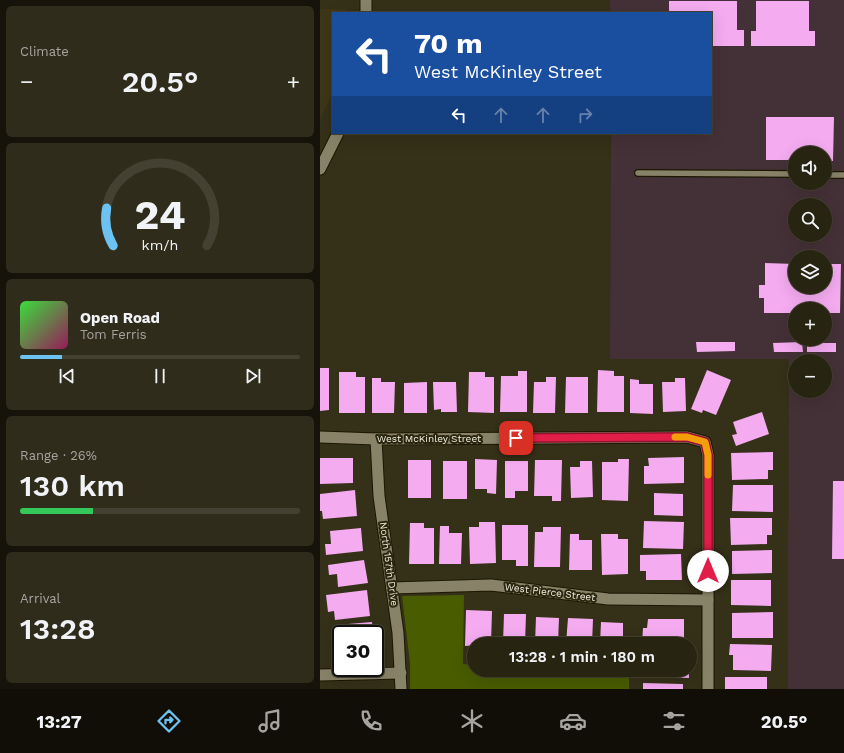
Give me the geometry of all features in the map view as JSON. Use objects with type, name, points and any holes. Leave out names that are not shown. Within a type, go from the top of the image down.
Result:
[{"type":"street","points":[[366,0],[366,12]]},
{"type":"street","points":[[320,169],[338,134]]},
{"type":"street","name":"West McKinley Street","points":[[320,437],[376,439],[687,437],[705,442],[708,455],[708,600]]},
{"type":"street","name":"North 157th Drive","points":[[376,439],[379,496],[392,588],[401,673],[401,689]]},
{"type":"street","name":"West Pierce Street","points":[[392,588],[491,585],[608,599],[708,600]]},
{"type":"street","points":[[708,600],[708,689]]},
{"type":"street","points":[[320,675],[401,673]]},
{"type":"lane","points":[[638,173],[788,174]]},
{"type":"lane","points":[[832,174],[844,175]]},
{"type":"shaded area","points":[[610,0],[844,0],[844,689],[788,689],[789,398],[832,398],[832,354],[788,354],[788,359],[610,359],[611,134],[712,134],[712,12],[610,12]]},
{"type":"shaded area","points":[[320,9],[346,9],[346,12],[332,12],[332,92],[320,121]]},
{"type":"green space","points":[[464,595],[463,664],[467,664],[467,677],[629,677],[629,689],[410,689],[410,663],[402,596]]},
{"type":"building","points":[[669,1],[737,1],[737,30],[744,30],[744,46],[712,46],[712,12],[669,12]]},
{"type":"building","points":[[756,1],[809,1],[809,31],[815,31],[815,46],[751,46],[751,31],[756,31]]},
{"type":"building","points":[[766,117],[834,117],[833,161],[832,146],[788,146],[788,160],[766,160]]},
{"type":"building","points":[[765,263],[788,264],[788,294],[832,294],[832,264],[841,264],[840,313],[832,313],[832,302],[788,302],[788,313],[764,313],[764,298],[759,298],[759,285],[765,285]]},
{"type":"building","points":[[696,342],[735,342],[735,351],[697,352]]},
{"type":"building","points":[[788,342],[788,346],[802,346],[803,352],[774,352],[773,343]]},
{"type":"building","points":[[832,343],[836,343],[836,352],[807,352],[807,346],[832,346]]},
{"type":"building","points":[[320,368],[329,368],[329,410],[320,411]]},
{"type":"building","points":[[598,370],[614,371],[614,376],[624,376],[624,412],[597,412]]},
{"type":"building","points":[[707,370],[731,380],[716,415],[703,410],[702,413],[691,409]]},
{"type":"building","points":[[518,371],[527,371],[527,412],[500,412],[501,376],[518,376]]},
{"type":"building","points":[[339,372],[356,372],[356,377],[365,377],[365,413],[339,413]]},
{"type":"building","points":[[469,372],[485,372],[485,377],[494,377],[494,413],[468,412]]},
{"type":"building","points":[[546,377],[556,377],[555,413],[533,413],[534,382],[546,382]]},
{"type":"building","points":[[566,377],[588,377],[588,413],[565,413]]},
{"type":"building","points":[[372,378],[381,378],[381,382],[395,382],[394,413],[372,413]]},
{"type":"building","points":[[675,378],[685,378],[686,411],[663,412],[662,382],[675,382]]},
{"type":"building","points":[[630,379],[639,380],[639,384],[653,384],[653,414],[630,413]]},
{"type":"building","points":[[427,382],[427,413],[404,413],[404,383]]},
{"type":"building","points":[[433,382],[456,382],[457,412],[441,412],[441,409],[434,410]]},
{"type":"building","points":[[762,412],[769,434],[736,446],[732,435],[737,434],[733,422]]},
{"type":"building","points":[[773,452],[773,470],[768,470],[768,479],[732,480],[731,453]]},
{"type":"building","points":[[684,457],[684,483],[644,484],[644,466],[649,466],[648,458]]},
{"type":"building","points":[[320,458],[353,458],[353,483],[320,484]]},
{"type":"building","points":[[475,459],[497,460],[496,494],[487,493],[487,489],[475,489]]},
{"type":"building","points":[[618,459],[629,459],[628,501],[602,500],[602,462],[618,462]]},
{"type":"building","points":[[408,460],[431,460],[431,498],[408,498]]},
{"type":"building","points":[[535,460],[562,460],[561,501],[552,501],[552,496],[534,496]]},
{"type":"building","points":[[443,461],[467,461],[467,499],[443,499]]},
{"type":"building","points":[[505,461],[528,461],[528,491],[515,491],[515,498],[505,498]]},
{"type":"building","points":[[580,461],[592,461],[593,497],[571,498],[570,467],[580,467]]},
{"type":"building","points":[[833,481],[844,481],[844,559],[832,559]]},
{"type":"building","points":[[733,485],[773,485],[773,512],[732,511]]},
{"type":"building","points":[[355,490],[357,516],[323,519],[322,511],[320,511],[320,494]]},
{"type":"building","points":[[654,493],[683,494],[683,516],[654,515]]},
{"type":"building","points":[[730,518],[772,518],[772,535],[767,535],[767,544],[731,545]]},
{"type":"building","points":[[644,521],[684,522],[683,549],[643,548]]},
{"type":"building","points":[[479,522],[495,522],[496,563],[470,564],[469,527],[479,527]]},
{"type":"building","points":[[410,523],[424,523],[424,528],[434,528],[434,564],[409,564]]},
{"type":"building","points":[[502,525],[528,525],[528,566],[516,566],[516,560],[502,560]]},
{"type":"building","points":[[440,526],[449,526],[449,533],[462,533],[461,564],[439,564]]},
{"type":"building","points":[[543,527],[561,527],[560,567],[534,567],[535,532],[543,532]]},
{"type":"building","points":[[361,528],[363,551],[326,555],[325,544],[331,544],[330,531]]},
{"type":"building","points":[[570,534],[579,534],[579,540],[592,540],[592,570],[569,570]]},
{"type":"building","points":[[601,534],[618,534],[618,539],[628,539],[628,574],[602,575]]},
{"type":"building","points":[[772,550],[772,573],[732,574],[732,551]]},
{"type":"building","points":[[681,554],[682,580],[646,580],[646,571],[640,571],[640,555]]},
{"type":"building","points":[[364,560],[368,583],[338,587],[337,574],[329,575],[328,565]]},
{"type":"building","points":[[731,580],[771,580],[771,606],[731,605]]},
{"type":"building","points":[[367,590],[370,616],[335,620],[334,611],[328,612],[326,595]]},
{"type":"building","points":[[466,610],[492,611],[491,637],[467,637],[467,646],[465,646]]},
{"type":"building","points":[[773,612],[773,638],[732,638],[732,613]]},
{"type":"building","points":[[504,614],[526,614],[525,637],[503,637]]},
{"type":"building","points":[[536,617],[559,618],[558,637],[535,637]]},
{"type":"building","points":[[568,618],[593,619],[592,637],[567,637]]},
{"type":"building","points":[[648,619],[684,619],[684,637],[642,637],[643,628],[647,628]]},
{"type":"building","points":[[372,622],[372,625],[336,625]]},
{"type":"building","points":[[601,622],[623,623],[623,637],[600,637]]},
{"type":"building","points":[[730,644],[772,645],[771,671],[733,670],[733,655],[729,655]]},
{"type":"building","points":[[649,677],[689,677],[689,678]]},
{"type":"building","points":[[725,677],[767,677],[767,689],[725,689]]},
{"type":"building","points":[[643,683],[683,684],[683,689],[643,689]]},
{"type":"slow traffic","points":[[675,437],[687,437],[705,442],[708,455],[708,475]]},
{"type":"route","points":[[516,438],[687,437],[705,442],[708,455],[708,571]]}]
